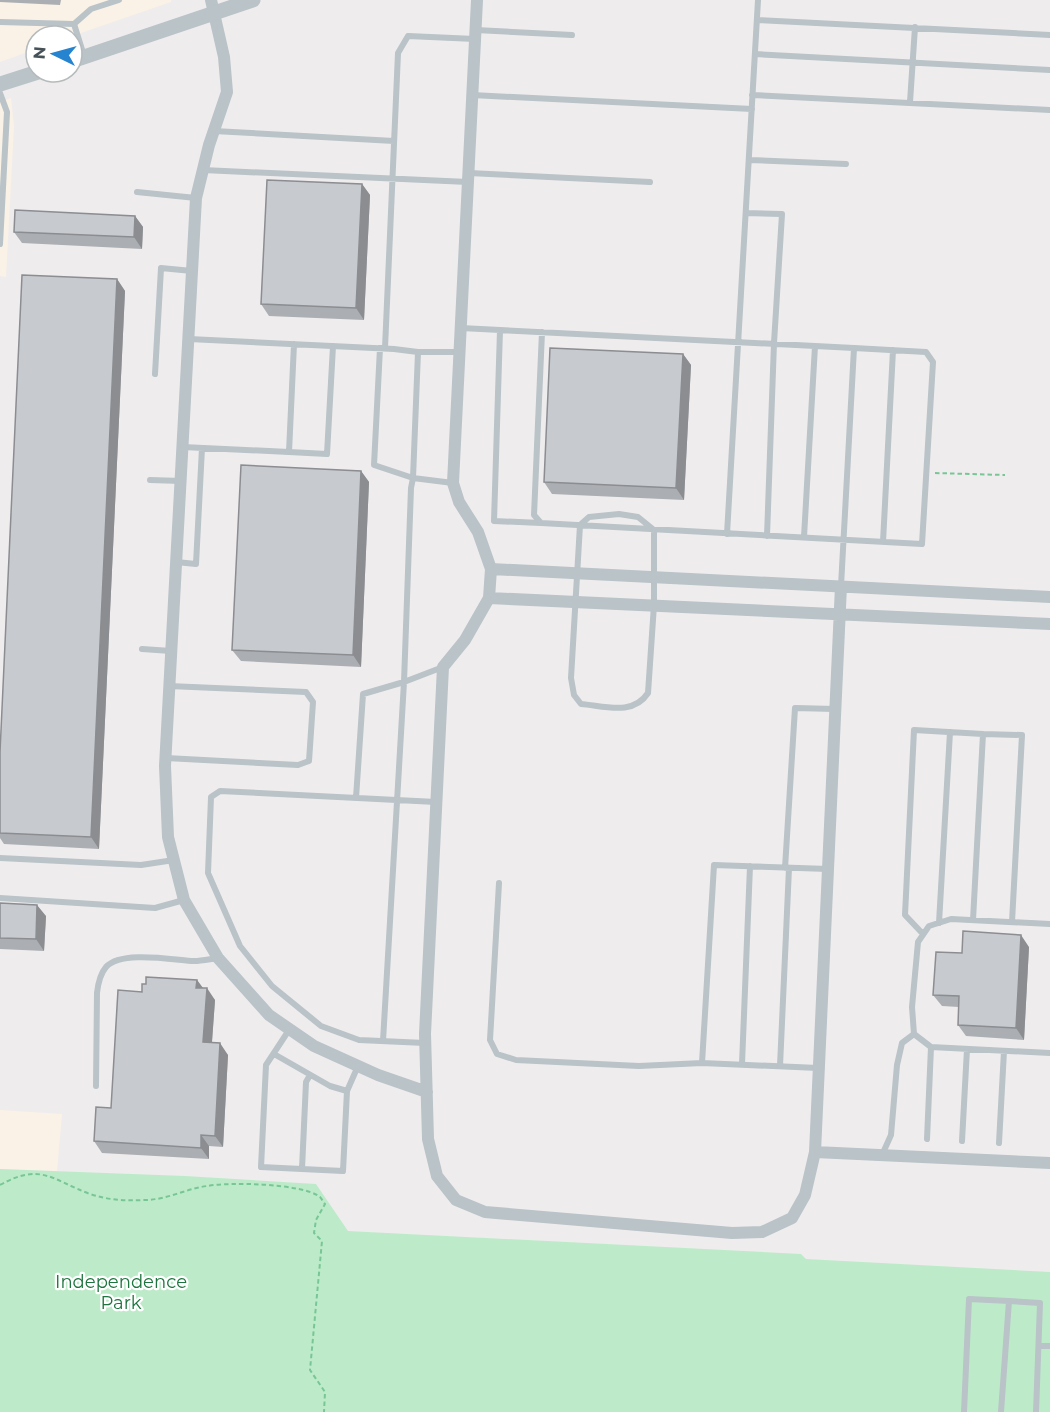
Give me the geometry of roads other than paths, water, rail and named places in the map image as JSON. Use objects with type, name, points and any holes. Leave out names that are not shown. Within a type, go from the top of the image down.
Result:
[{"type":"street","points":[[84,57],[213,7],[253,0]]},
{"type":"street","points":[[477,0],[453,483],[459,502],[478,532],[491,569],[489,598],[465,640],[443,667],[425,1043],[428,1139],[437,1176],[456,1200],[485,1212],[732,1233],[762,1232],[792,1218],[805,1194],[815,1152],[841,586]]},
{"type":"street","points":[[213,7],[224,57],[227,92],[202,170],[196,198],[165,758],[168,837],[184,900],[218,958],[269,1015],[314,1046],[427,1092]]},
{"type":"street","points":[[0,84],[24,76]]},
{"type":"street","points":[[491,569],[1050,597]]},
{"type":"street","points":[[489,598],[1050,624]]},
{"type":"street","points":[[815,1152],[1050,1164]]},
{"type":"lane","points":[[0,22],[74,24],[91,9],[119,0]]},
{"type":"lane","points":[[727,534],[758,0]]},
{"type":"lane","points":[[757,20],[1050,35]]},
{"type":"lane","points":[[910,102],[915,27]]},
{"type":"lane","points":[[453,483],[413,478],[374,465],[393,179],[398,53],[408,36],[572,35]]},
{"type":"lane","points":[[755,54],[1050,70]]},
{"type":"lane","points":[[0,93],[7,112],[3,141],[0,244]]},
{"type":"lane","points":[[472,95],[752,109]]},
{"type":"lane","points":[[753,96],[1050,110]]},
{"type":"lane","points":[[214,131],[394,141]]},
{"type":"lane","points":[[749,160],[846,165]]},
{"type":"lane","points":[[202,170],[393,179],[468,178],[650,182]]},
{"type":"lane","points":[[137,192],[196,198]]},
{"type":"lane","points":[[746,213],[782,214],[774,343],[767,536]]},
{"type":"lane","points":[[155,374],[161,268],[192,271]]},
{"type":"lane","points":[[461,328],[738,341],[926,352],[933,362],[922,544],[494,521],[500,330]]},
{"type":"lane","points":[[541,523],[534,515],[542,332]]},
{"type":"lane","points":[[189,339],[382,348],[418,352],[459,352]]},
{"type":"lane","points":[[289,452],[294,344]]},
{"type":"lane","points":[[183,447],[327,453],[333,346]]},
{"type":"lane","points":[[804,537],[815,346]]},
{"type":"lane","points":[[841,586],[854,348]]},
{"type":"lane","points":[[883,542],[892,350]]},
{"type":"lane","points":[[383,1041],[404,682],[418,352]]},
{"type":"lane","points":[[176,562],[196,564],[202,448]]},
{"type":"lane","points":[[150,480],[181,481]]},
{"type":"lane","points":[[619,514],[638,517],[654,530],[654,605],[648,693],[642,703],[630,708],[581,704],[574,695],[571,678],[580,525],[589,517],[619,514]]},
{"type":"lane","points":[[142,649],[171,651]]},
{"type":"lane","points":[[356,798],[363,694],[443,667]]},
{"type":"lane","points":[[165,758],[298,765],[309,761],[314,702],[306,692],[169,686]]},
{"type":"lane","points":[[780,1066],[795,708],[837,709]]},
{"type":"lane","points":[[923,934],[905,915],[914,730],[1022,735],[1012,922]]},
{"type":"lane","points":[[939,923],[950,732]]},
{"type":"lane","points":[[973,920],[983,734]]},
{"type":"lane","points":[[425,1043],[359,1040],[321,1026],[272,986],[240,946],[208,873],[211,797],[220,791],[437,802]]},
{"type":"lane","points":[[0,858],[141,865],[174,860]]},
{"type":"lane","points":[[702,1062],[714,865],[829,869]]},
{"type":"lane","points":[[742,1064],[750,866]]},
{"type":"lane","points":[[499,883],[490,1040],[497,1054],[516,1060],[639,1066],[702,1062],[819,1068]]},
{"type":"lane","points":[[0,898],[154,908],[184,900]]},
{"type":"lane","points":[[914,1035],[912,1007],[918,942],[929,926],[951,919],[1050,924]]},
{"type":"lane","points":[[96,1086],[97,993],[99,979],[107,965],[119,960],[135,958],[195,961],[218,958]]},
{"type":"lane","points":[[290,1029],[266,1065],[261,1167],[343,1171],[347,1091],[358,1065]]},
{"type":"lane","points":[[914,1035],[932,1047],[1050,1053]]},
{"type":"lane","points":[[882,1155],[891,1135],[897,1065],[902,1043],[914,1035]]},
{"type":"lane","points":[[927,1139],[932,1047]]},
{"type":"lane","points":[[962,1141],[967,1049]]},
{"type":"lane","points":[[999,1143],[1004,1051]]},
{"type":"lane","points":[[274,1054],[330,1086],[347,1091]]},
{"type":"lane","points":[[302,1169],[306,1082],[310,1075]]},
{"type":"lane","points":[[964,1412],[969,1299],[1040,1304],[1036,1412]]},
{"type":"lane","points":[[1001,1412],[1009,1301]]},
{"type":"lane","points":[[1039,1346],[1050,1346]]},
{"type":"park label","name":"Independence Park","points":[[121,1292]]}]
